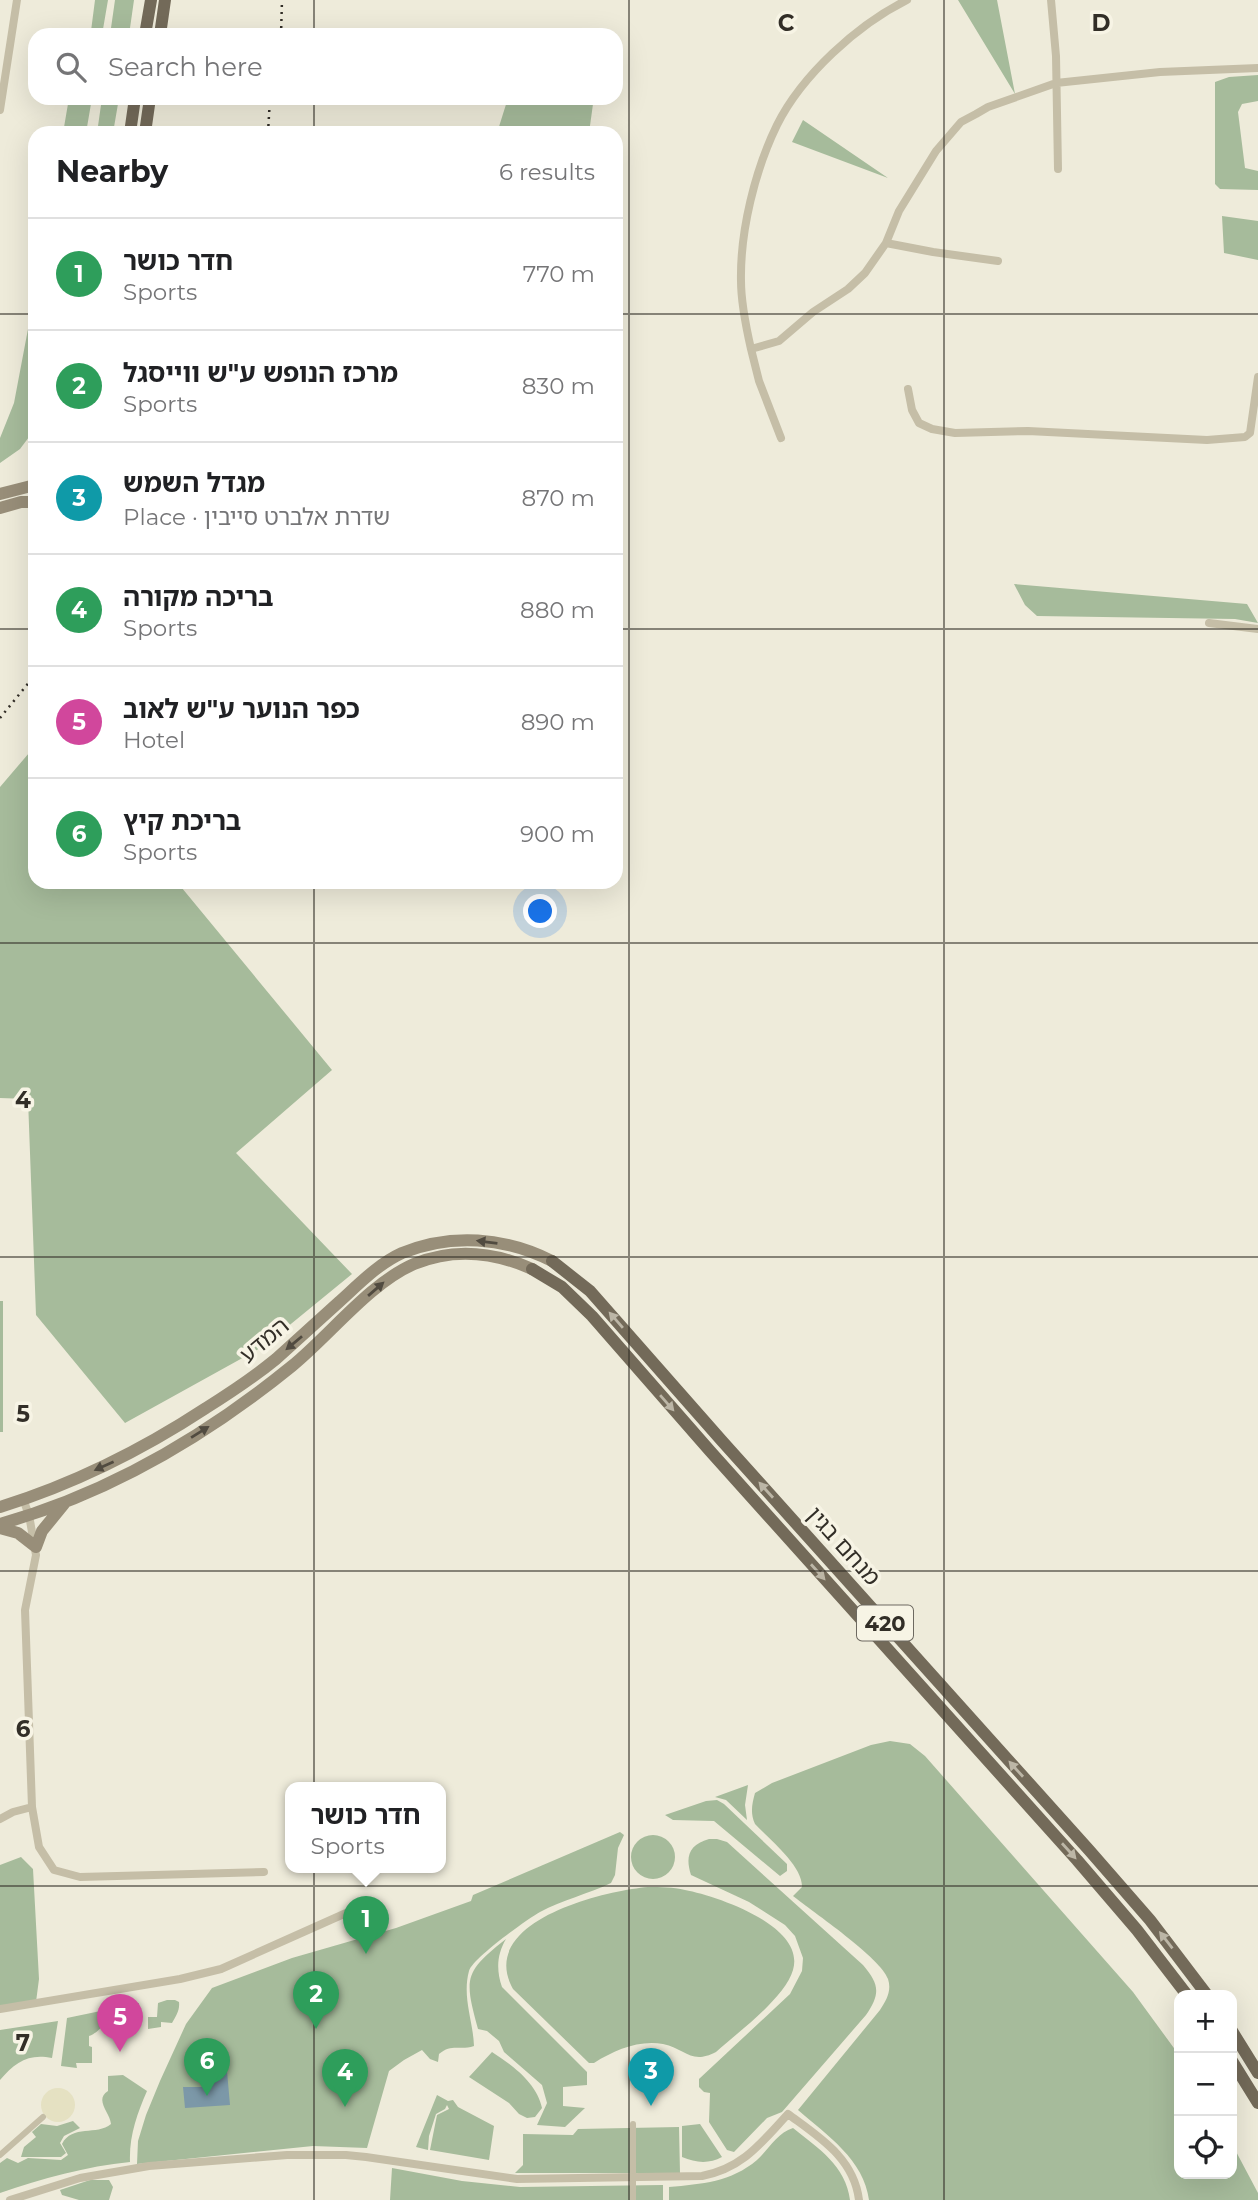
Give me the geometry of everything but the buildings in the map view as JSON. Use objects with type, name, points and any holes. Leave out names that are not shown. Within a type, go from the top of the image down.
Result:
[{"type":"main road","points":[[146,28],[151,0]]},
{"type":"main road","points":[[161,28],[165,0]]},
{"type":"main road","points":[[131,126],[134,105]]},
{"type":"main road","points":[[146,126],[149,105]]},
{"type":"main road","points":[[0,494],[28,487]]},
{"type":"main road","points":[[0,508],[28,502]]},
{"type":"main road","name":"המדע","points":[[0,1507],[123,1458],[215,1403],[267,1366],[363,1279],[400,1255],[437,1243],[481,1240],[524,1249],[552,1261]]},
{"type":"main road","name":"המדע","points":[[0,1526],[66,1502],[160,1457],[215,1423],[299,1360],[385,1281],[411,1266],[437,1257],[471,1254],[498,1257],[532,1269]]},
{"type":"main road","name":"מנחם בגין","points":[[552,1261],[590,1291],[1089,1850],[1150,1920],[1203,1990]]},
{"type":"main road","name":"מנחם בגין","points":[[532,1269],[562,1287],[592,1317],[1077,1860],[1137,1930],[1183,1990]]},
{"type":"main road","points":[[0,1526],[18,1532],[36,1547],[42,1531],[66,1502]]},
{"type":"main road","points":[[1237,2039],[1258,2073]]},
{"type":"main road","points":[[1237,2069],[1258,2103]]},
{"type":"street","points":[[0,110],[17,0]]},
{"type":"street","points":[[781,438],[759,381],[742,304],[742,245],[757,180],[778,124],[798,92],[854,35],[890,8],[907,0]]},
{"type":"street","points":[[1051,0],[1058,169]]},
{"type":"street","points":[[751,349],[779,341],[865,273],[886,243],[900,211],[936,151],[961,122],[988,107],[1056,83],[1160,72],[1258,68]]},
{"type":"street","points":[[886,243],[998,261]]},
{"type":"street","points":[[908,389],[912,411],[919,423],[942,431],[956,433],[1028,430],[1207,440],[1245,437],[1250,433],[1258,377]]},
{"type":"street","points":[[1209,623],[1258,629]]},
{"type":"street","points":[[23,1499],[36,1547],[25,1610],[32,1807],[39,1847],[54,1870],[80,1877],[264,1872]]},
{"type":"street","points":[[0,1818],[32,1807]]},
{"type":"street","points":[[0,2009],[180,1979],[220,1969],[364,1905]]},
{"type":"street","points":[[10,2200],[80,2178],[139,2167],[287,2155],[366,2157],[517,2179],[702,2176],[728,2169],[750,2154],[788,2114],[825,2142],[843,2161],[855,2180],[859,2200]]},
{"type":"street","points":[[0,2155],[43,2117]]},
{"type":"street","points":[[633,2124],[633,2200]]},
{"type":"green space","points":[[95,0],[108,0],[103,28],[91,28]]},
{"type":"green space","points":[[115,0],[134,0],[130,28],[111,28]]},
{"type":"green space","points":[[958,0],[997,0],[1015,94]]},
{"type":"green space","points":[[1258,75],[1258,101],[1242,104],[1238,112],[1245,168],[1258,171],[1258,190],[1220,189],[1215,184],[1215,82],[1229,77]]},
{"type":"green space","points":[[68,105],[91,105],[87,126],[64,126]]},
{"type":"green space","points":[[101,105],[118,105],[114,126],[98,126]]},
{"type":"green space","points":[[506,105],[593,105],[590,126],[499,126]]},
{"type":"green space","points":[[803,120],[888,178],[792,142]]},
{"type":"green space","points":[[1222,216],[1258,221],[1258,260],[1224,253]]},
{"type":"green space","points":[[28,329],[28,438],[20,449],[0,463],[0,438],[14,403]]},
{"type":"green space","points":[[1014,584],[1247,604],[1258,623],[1235,619],[1037,616],[1025,605]]},
{"type":"green space","points":[[28,754],[28,889],[183,889],[332,1070],[236,1153],[352,1274],[264,1346],[125,1423],[36,1315],[28,1099],[0,1098],[0,787]]},
{"type":"green space","points":[[0,1301],[3,1301],[3,1432],[0,1432]]},
{"type":"green space","points":[[890,1741],[910,1744],[925,1756],[1133,1992],[1174,2048],[1174,2179],[1237,2179],[1237,2153],[1258,2193],[1258,2200],[869,2200],[866,2186],[852,2161],[832,2139],[798,2110],[880,2010],[889,1992],[888,1979],[873,1959],[793,1896],[802,1887],[797,1870],[755,1824],[752,1808],[755,1793],[772,1783],[871,1745]]},
{"type":"green space","points":[[748,1785],[745,1805],[747,1820],[726,1800],[715,1797]]},
{"type":"green space","points":[[717,1800],[787,1864],[787,1871],[780,1876],[714,1821],[673,1820],[665,1815]]},
{"type":"green space","points":[[620,1832],[624,1835],[618,1848],[615,1875],[611,1883],[540,1912],[501,1940],[473,1965],[467,1981],[467,1999],[474,2046],[444,2051],[439,2054],[438,2062],[430,2059],[422,2050],[389,2071],[367,2148],[313,2146],[137,2164],[138,2141],[160,2081],[186,2024],[212,1988],[292,1958],[396,1928],[471,1901],[473,1895]]},
{"type":"green space","points":[[653,1835],[668,1842],[675,1857],[668,1872],[653,1879],[638,1872],[631,1857],[638,1842]]},
{"type":"green space","points":[[709,1839],[727,1842],[863,1965],[876,1989],[874,2001],[866,2015],[782,2112],[767,2118],[734,2152],[727,2150],[709,2122],[710,2093],[699,2087],[699,2079],[790,1994],[802,1971],[803,1958],[795,1936],[785,1925],[749,1902],[691,1875],[688,1862],[690,1852],[697,1844]]},
{"type":"green space","points":[[21,1857],[33,1869],[39,1979],[36,2002],[0,2007],[0,1865]]},
{"type":"green space","points":[[648,1887],[676,1888],[699,1893],[737,1906],[756,1916],[786,1940],[793,1954],[793,1970],[781,1992],[771,2003],[716,2052],[700,2057],[671,2046],[645,2043],[627,2047],[589,2063],[513,1989],[506,1966],[512,1945],[527,1928],[549,1914],[602,1895]]},
{"type":"green space","points":[[506,1939],[498,1962],[502,1987],[587,2072],[587,2085],[563,2087],[563,2106],[585,2108],[565,2127],[537,2125],[547,2103],[542,2085],[504,2052],[499,2041],[487,2031],[478,2029],[471,1998],[471,1977],[482,1960]]},
{"type":"green space","points":[[167,2000],[179,2002],[172,2023],[161,2022],[161,2027],[148,2029],[148,2017],[157,2017],[158,2003]]},
{"type":"green space","points":[[139,2003],[139,2010],[131,2012],[133,2026],[120,2027],[120,2020],[114,2020],[89,2036],[92,2063],[76,2063],[77,2068],[61,2066],[67,2018]]},
{"type":"green space","points":[[58,2021],[52,2058],[23,2060],[0,2080],[0,2030]]},
{"type":"green space","points":[[492,2052],[515,2069],[535,2091],[542,2108],[535,2117],[527,2118],[519,2114],[509,2103],[469,2077]]},
{"type":"green space","points":[[123,2075],[147,2091],[134,2125],[130,2162],[64,2174],[0,2193],[0,2163],[7,2158],[18,2163],[28,2158],[61,2160],[68,2155],[62,2144],[66,2138],[78,2132],[111,2124],[102,2098],[108,2091],[108,2076]]},
{"type":"green space","points":[[437,2095],[448,2101],[453,2100],[458,2107],[494,2126],[489,2160],[430,2150],[437,2115],[449,2109],[447,2105],[436,2114],[428,2150],[416,2147]]},
{"type":"green space","points":[[73,2121],[80,2128],[64,2136],[60,2143],[66,2153],[61,2157],[21,2157],[24,2147],[36,2137],[32,2132],[41,2124],[57,2126]]},
{"type":"green space","points":[[700,2124],[722,2157],[702,2162],[682,2157],[682,2126]]},
{"type":"green space","points":[[679,2127],[680,2173],[515,2173],[523,2165],[523,2134],[573,2135],[578,2129]]},
{"type":"green space","points":[[793,2128],[837,2168],[843,2177],[850,2200],[669,2200],[669,2187],[704,2183],[737,2173],[757,2160],[778,2137]]},
{"type":"green space","points":[[392,2168],[462,2181],[520,2187],[663,2185],[663,2200],[390,2200]]},
{"type":"green space","points":[[90,2180],[109,2180],[113,2187],[109,2200],[79,2200],[62,2195],[60,2190]]},
{"type":"shaded area","points":[[58,2088],[70,2093],[75,2105],[70,2117],[58,2122],[46,2117],[41,2105],[46,2093]]},
{"type":"water","points":[[214,2071],[227,2071],[230,2105],[185,2108],[183,2087],[207,2085]]},
{"type":"railway","points":[[281,28],[282,0]]},
{"type":"railway","points":[[268,126],[270,105]]},
{"type":"railway","points":[[0,718],[28,684]]},
{"type":"place","name":"חדר כושר","points":[[366,1954]]},
{"type":"place","name":"מרכז הנופש ע\"ש ווייסגל","points":[[316,2029]]},
{"type":"place","name":"כפר הנוער ע\"ש לאוב","points":[[120,2052]]},
{"type":"place","name":"בריכת קיץ","points":[[207,2096]]},
{"type":"place","name":"מגדל השמש","points":[[651,2106]]},
{"type":"place","name":"בריכה מקורה","points":[[345,2107]]}]
